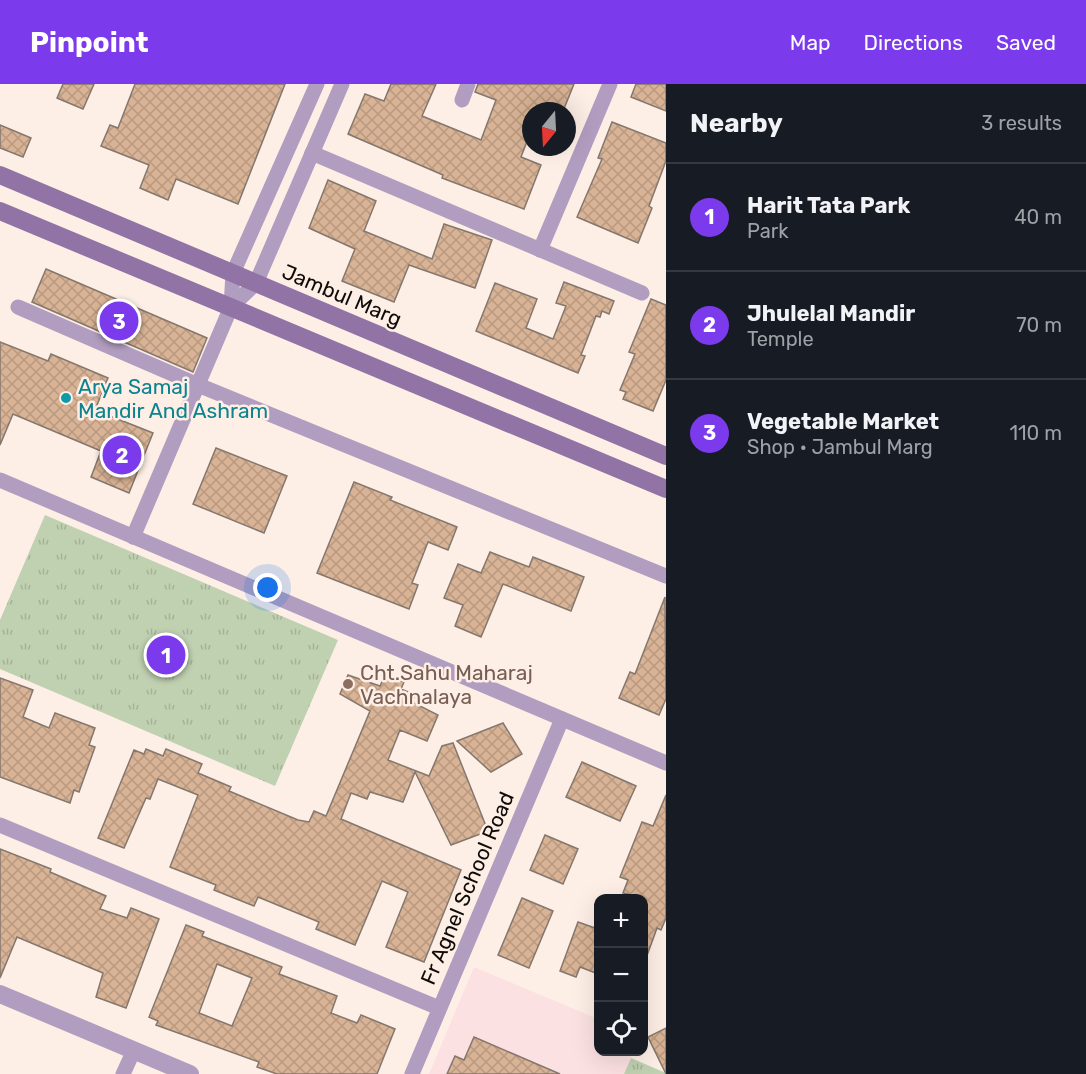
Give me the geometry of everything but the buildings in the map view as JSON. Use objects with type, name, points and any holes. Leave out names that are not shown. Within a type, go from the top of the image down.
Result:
[{"type":"main road","name":"Jambul Marg","points":[[0,175],[666,456]]},
{"type":"main road","points":[[0,211],[666,489]]},
{"type":"street","points":[[133,537],[231,308],[233,273],[317,84]]},
{"type":"street","points":[[231,308],[256,283],[342,84]]},
{"type":"street","points":[[462,100],[468,84]]},
{"type":"street","points":[[540,250],[610,84]]},
{"type":"street","points":[[312,153],[642,293]]},
{"type":"street","points":[[18,307],[198,385],[666,576]]},
{"type":"street","points":[[0,480],[666,763]]},
{"type":"street","name":"Fr Agnel School Road","points":[[412,1074],[562,718]]},
{"type":"street","points":[[0,825],[440,1008]]},
{"type":"street","points":[[0,994],[190,1074]]},
{"type":"street","points":[[123,1074],[134,1050]]},
{"type":"shaded area","points":[[474,967],[594,1017],[594,1056],[631,1056],[624,1074],[429,1074]]},
{"type":"green space","points":[[45,515],[338,640],[275,786],[0,669],[0,620]]},
{"type":"green space","points":[[631,1058],[666,1073],[666,1074],[624,1074]]},
{"type":"place","name":"Vegetable Market","points":[[119,321]]},
{"type":"place","name":"Arya Samaj Mandir And Ashram","points":[[66,398]]},
{"type":"place","name":"Jhulelal Mandir","points":[[122,455]]},
{"type":"place","name":"Harit Tata Park","points":[[166,655]]},
{"type":"place","name":"Cht.Sahu Maharaj Vachnalaya","points":[[348,684]]}]
